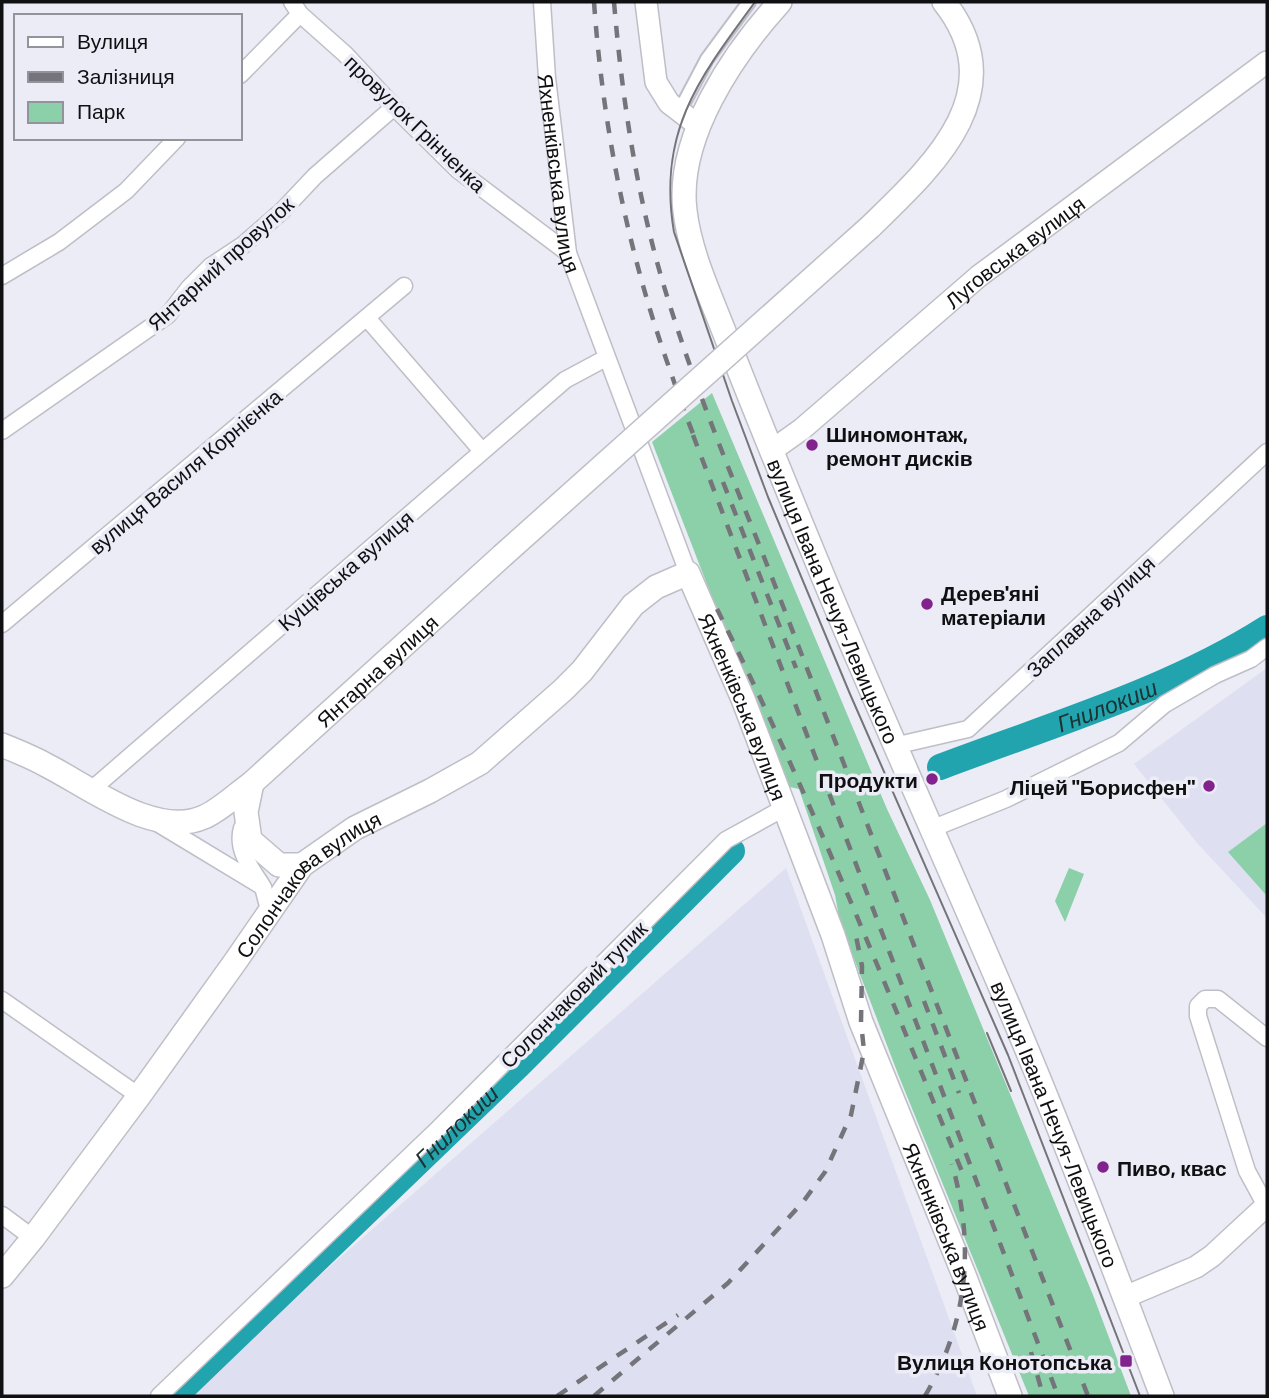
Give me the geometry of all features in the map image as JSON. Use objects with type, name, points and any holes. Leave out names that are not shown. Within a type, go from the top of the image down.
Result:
[{"type":"main road","name":"вулиця Івана Нечуя-Левицького","points":[[780,2],[741,52],[717,89],[692,143],[685,183],[685,209],[690,235],[771,451],[894,746],[1004,996],[1162,1396]]},
{"type":"main road","name":"Янтарна вулиця","points":[[2,745],[47,765],[90,791],[143,815],[173,823],[204,817],[252,782],[870,227],[936,159],[950,141],[966,107],[971,72],[962,30],[944,2]]},
{"type":"main road","name":"Яхненківська вулиця","points":[[688,573],[743,699],[833,935],[861,1022],[1010,1396]]},
{"type":"main road","name":"Солончакова вулиця","points":[[2,1276],[139,1096],[302,865],[355,828],[480,763],[582,671],[633,605],[656,587],[688,573]]},
{"type":"main road","points":[[252,782],[246,812],[250,840],[279,865],[302,865]]},
{"type":"street","name":"Яхненківська вулиця","points":[[542,2],[547,78],[568,253],[688,573]]},
{"type":"street","points":[[646,2],[656,82],[669,103],[699,126]]},
{"type":"street","points":[[679,112],[701,69],[749,2]]},
{"type":"street","name":"провулок Грінченка","points":[[296,8],[345,54],[458,170],[568,253]]},
{"type":"street","points":[[242,73],[296,8]]},
{"type":"street","name":"Луговська вулиця","points":[[771,451],[802,429],[979,276],[1267,62]]},
{"type":"street","name":"Янтарний провулок","points":[[2,431],[167,315],[211,266],[243,245],[282,211],[315,176],[394,107]]},
{"type":"street","points":[[2,276],[59,242],[126,191],[175,140]]},
{"type":"street","name":"вулиця Василя Корнієнка","points":[[2,624],[404,286]]},
{"type":"street","points":[[367,318],[482,452]]},
{"type":"street","name":"Кущівська вулиця","points":[[90,791],[565,380],[606,358]]},
{"type":"street","name":"Заплавна вулиця","points":[[894,746],[968,729],[1267,452]]},
{"type":"street","points":[[931,829],[1006,799],[1119,743],[1165,704],[1215,675],[1251,659],[1267,647]]},
{"type":"street","name":"Солончаковий тупик","points":[[159,1396],[439,1128],[726,840],[784,808]]},
{"type":"street","points":[[246,812],[239,839],[247,863],[263,887],[269,910]]},
{"type":"street","points":[[143,815],[263,887]]},
{"type":"street","points":[[1125,1297],[1196,1267],[1212,1256],[1267,1205],[1247,1171],[1198,1016],[1198,1006],[1205,999],[1218,999],[1267,1038]]},
{"type":"street","points":[[2,1000],[139,1096]]},
{"type":"street","points":[[2,1215],[33,1238]]},
{"type":"shaded area","name":"Ліцей \"Борисфен\"","points":[[1267,668],[1267,918],[1198,844],[1134,764]]},
{"type":"shaded area","points":[[786,868],[977,1396],[193,1396],[288,1303]]},
{"type":"green space","points":[[712,393],[887,809],[930,900],[1093,1295],[1131,1396],[1029,1396],[898,1074],[840,922],[835,895],[799,789],[785,786],[652,442]]},
{"type":"green space","points":[[1267,823],[1267,896],[1228,852]]},
{"type":"green space","points":[[1069,868],[1084,874],[1065,922],[1055,901]]},
{"type":"waterway","name":"Гнилокиш","points":[[940,767],[1149,688],[1230,650],[1267,628]]},
{"type":"waterway","name":"Гнилокиш","points":[[175,1396],[520,1064],[732,851]]},
{"type":"tram line","points":[[755,2],[700,82],[677,135],[670,197],[674,232],[768,497],[850,694],[1008,1055],[1140,1396]]},
{"type":"tram line","points":[[987,1033],[1011,1091]]},
{"type":"railway","points":[[594,2],[611,144],[630,236],[656,328],[697,443]]},
{"type":"railway","points":[[614,2],[626,109],[645,214],[663,283],[686,353],[1088,1396]]},
{"type":"railway","points":[[693,435],[1058,1396]]},
{"type":"railway","points":[[723,482],[796,668]]},
{"type":"railway","points":[[717,609],[815,818],[963,1174]]},
{"type":"railway","points":[[594,1396],[728,1283],[803,1202],[825,1172],[851,1115],[864,1051],[861,1022],[862,966],[856,936]]},
{"type":"railway","points":[[924,1001],[959,1093]]},
{"type":"railway","points":[[925,1396],[951,1340],[963,1283],[964,1224],[952,1164]]},
{"type":"railway","points":[[557,1396],[678,1315]]},
{"type":"railway","points":[[1031,1352],[1043,1396]]},
{"type":"place","name":"Шиномонтаж, ремонт дисків","points":[[812,445]]},
{"type":"place","name":"Дерев'янi матерiали","points":[[927,604]]},
{"type":"place","name":"Продукти","points":[[932,779]]},
{"type":"place","name":"Ліцей \"Борисфен\"","points":[[1209,786]]},
{"type":"place","name":"Пиво, квас","points":[[1103,1167]]},
{"type":"place","name":"Вулиця Конотопська","points":[[1126,1361]]}]
